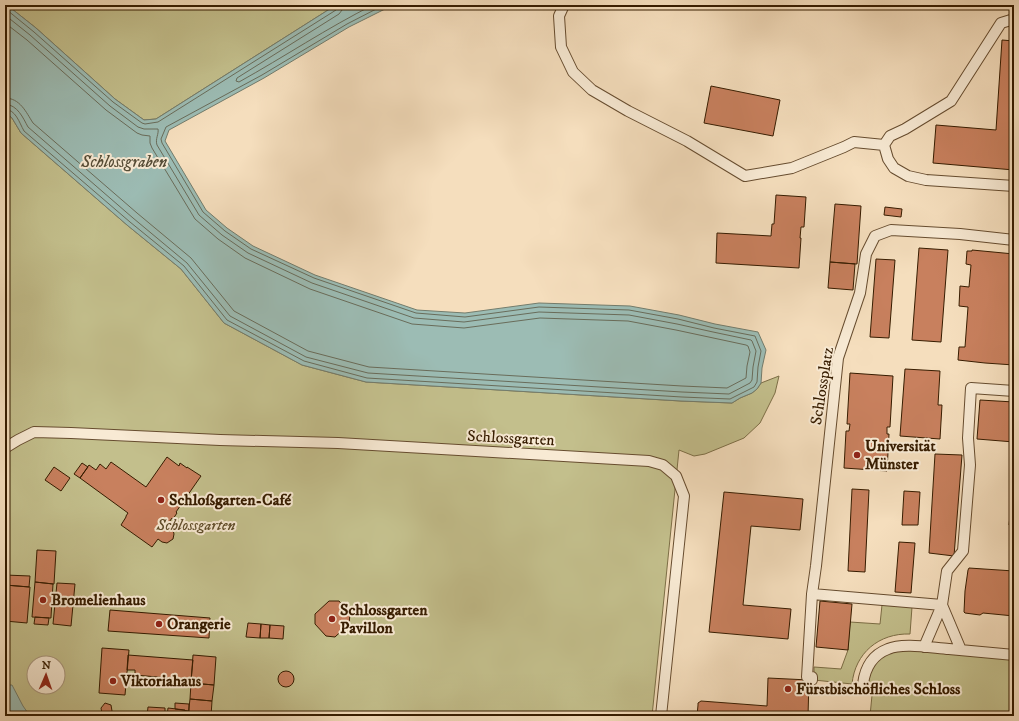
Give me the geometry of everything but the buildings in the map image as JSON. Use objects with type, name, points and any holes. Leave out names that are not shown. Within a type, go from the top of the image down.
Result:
[{"type":"lane","points":[[564,5],[559,16],[561,47],[572,72],[592,90],[628,111],[687,141],[745,176],[792,168],[854,142],[884,145]]},
{"type":"lane","points":[[1014,19],[1001,22],[951,101],[905,129],[890,136],[884,145],[888,159],[894,168],[908,176],[926,180],[1014,186]]},
{"type":"lane","name":"Schlossplatz","points":[[812,680],[812,677],[807,677],[812,594],[838,358],[860,293],[866,254],[875,236],[891,230],[960,234],[1014,240]]},
{"type":"lane","points":[[924,647],[942,605],[947,571],[963,551],[970,465],[968,438],[971,388],[1014,391]]},
{"type":"lane","name":"Schlossgarten","points":[[5,448],[34,432],[220,440],[338,443],[649,461],[663,465],[676,476],[684,496],[662,716]]},
{"type":"lane","points":[[812,594],[942,605]]},
{"type":"lane","points":[[942,605],[961,650]]},
{"type":"lane","points":[[863,684],[867,667],[873,658],[880,652],[899,646],[1014,655]]},
{"type":"green space","points":[[7,5],[336,5],[156,119],[144,120],[115,99],[36,28]]},
{"type":"green space","name":"Schlossgarten","points":[[5,112],[12,118],[21,133],[127,225],[181,269],[224,323],[302,365],[366,382],[732,403],[752,393],[761,383],[779,376],[775,393],[760,423],[744,438],[705,454],[694,456],[679,450],[652,716],[5,716]]},
{"type":"green space","points":[[882,605],[912,607],[910,634],[888,637],[870,647],[863,654],[858,663],[852,684],[814,680],[814,667],[841,669],[848,650],[850,622],[880,624]]},
{"type":"green space","points":[[890,648],[1014,655],[1014,716],[870,716],[873,685],[863,684],[864,676]]},
{"type":"water","name":"Schlossgraben","points":[[5,5],[36,28],[115,99],[144,120],[156,119],[336,5],[393,5],[349,27],[264,78],[169,130],[165,141],[206,210],[227,228],[253,246],[315,275],[417,310],[465,313],[539,303],[630,306],[758,332],[766,350],[762,368],[761,383],[752,393],[732,403],[681,401],[366,382],[302,365],[224,323],[181,269],[127,225],[21,133],[12,118],[5,112]]},
{"type":"water","points":[[5,685],[12,685],[30,716],[5,716]]},
{"type":"place","name":"Universität Münster","points":[[857,455]]},
{"type":"place","name":"Schloßgarten-Café","points":[[161,500]]},
{"type":"place","name":"Bromelienhaus","points":[[43,600]]},
{"type":"place","name":"Schlossgarten Pavillon","points":[[332,619]]},
{"type":"place","name":"Orangerie","points":[[159,624]]},
{"type":"place","name":"Viktoriahaus","points":[[113,681]]},
{"type":"place","name":"Fürstbischöfliches Schloss","points":[[788,689]]}]
